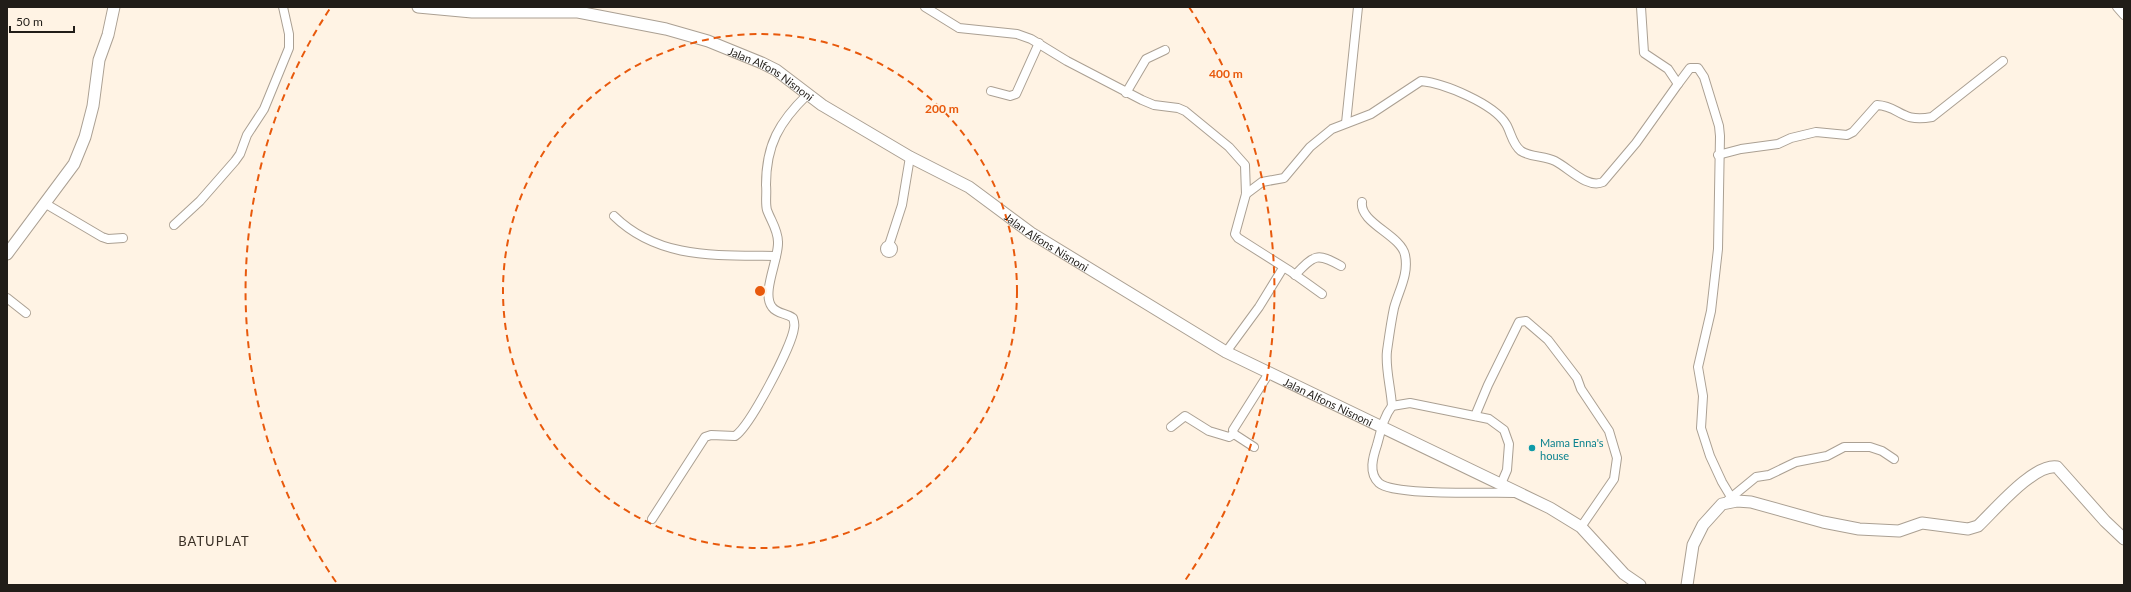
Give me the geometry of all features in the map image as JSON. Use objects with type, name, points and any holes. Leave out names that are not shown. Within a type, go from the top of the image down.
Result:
[{"type":"main road","points":[[7,254],[46,204],[74,164],[85,137],[93,106],[99,60],[108,35],[114,7]]},
{"type":"main road","name":"Jalan Alfons Nisnoni","points":[[418,7],[472,12],[578,9],[648,25],[708,42],[762,63],[776,70],[822,105],[910,157],[969,187],[1031,233],[1226,352],[1520,493],[1582,527],[1624,574],[1640,585]]},
{"type":"main road","points":[[1687,585],[1693,544],[1703,525],[1722,504],[1737,501],[1751,502],[1830,524],[1859,529],[1900,531],[1922,523],[1968,528],[1978,526],[2022,483],[2041,471],[2053,466],[2060,470],[2105,521],[2124,539]]},
{"type":"street","points":[[174,225],[200,200],[235,161],[240,154],[247,134],[264,110],[290,41],[283,7]]},
{"type":"street","points":[[925,7],[959,28],[1017,34],[1039,43],[1067,61],[1154,106],[1182,109],[1229,147],[1245,165],[1246,194],[1235,234],[1248,246],[1295,275],[1322,294]]},
{"type":"street","points":[[1346,123],[1358,7]]},
{"type":"street","points":[[1641,7],[1644,53],[1668,69],[1678,84]]},
{"type":"street","points":[[2117,7],[2124,15]]},
{"type":"street","points":[[991,91],[1010,96],[1016,94],[1039,43]]},
{"type":"street","points":[[1126,92],[1146,59],[1165,50]]},
{"type":"street","points":[[1718,156],[1741,149],[1778,144],[1791,138],[1816,132],[1847,135],[1853,132],[1877,105],[1884,105],[1906,118],[1918,120],[1932,117],[2004,61]]},
{"type":"street","points":[[1246,194],[1262,182],[1284,178],[1310,147],[1332,129],[1370,114],[1423,81],[1477,100],[1488,106],[1507,124],[1512,138],[1521,151],[1554,160],[1595,184],[1603,182],[1616,168],[1690,68],[1695,67],[1702,71],[1719,126],[1718,249],[1711,311],[1698,367],[1702,384],[1701,428],[1722,482],[1731,497]]},
{"type":"street","points":[[652,519],[705,437],[711,435],[735,436],[748,423],[788,347],[794,329],[793,318],[789,315],[777,312],[771,306],[768,292],[778,242],[777,232],[767,209],[766,169],[775,135],[792,109],[808,94]]},
{"type":"street","points":[[889,245],[902,205],[910,157]]},
{"type":"street","points":[[1362,202],[1364,211],[1371,221],[1400,244],[1405,254],[1405,275],[1394,308],[1387,352],[1392,406],[1386,415],[1372,460],[1372,468],[1376,479],[1383,485],[1396,489],[1443,492],[1520,493]]},
{"type":"street","points":[[46,204],[102,237],[108,239],[122,238]]},
{"type":"street","points":[[614,216],[621,223],[649,241],[680,252],[776,256]]},
{"type":"street","points":[[1295,275],[1309,260],[1317,257],[1326,257],[1341,266]]},
{"type":"street","points":[[1226,352],[1259,306],[1283,268]]},
{"type":"street","points":[[7,298],[26,314]]},
{"type":"street","points":[[1476,416],[1488,384],[1519,322],[1526,321],[1548,340],[1577,378],[1581,389],[1609,431],[1618,458],[1614,479],[1582,527]]},
{"type":"street","points":[[1234,434],[1233,430],[1269,373]]},
{"type":"street","points":[[1392,406],[1410,403],[1489,419],[1504,430],[1507,437],[1509,456],[1507,470],[1501,484]]},
{"type":"street","points":[[1171,427],[1184,416],[1209,431],[1229,437],[1234,434]]},
{"type":"street","points":[[1234,434],[1254,446]]},
{"type":"street","points":[[1722,504],[1756,477],[1769,474],[1796,462],[1827,456],[1844,447],[1870,447],[1882,451],[1894,459]]},
{"type":"place","name":"Mama Enna's house","points":[[1532,448]]},
{"type":"district","name":"BATUPLAT","points":[[214,541]]}]
